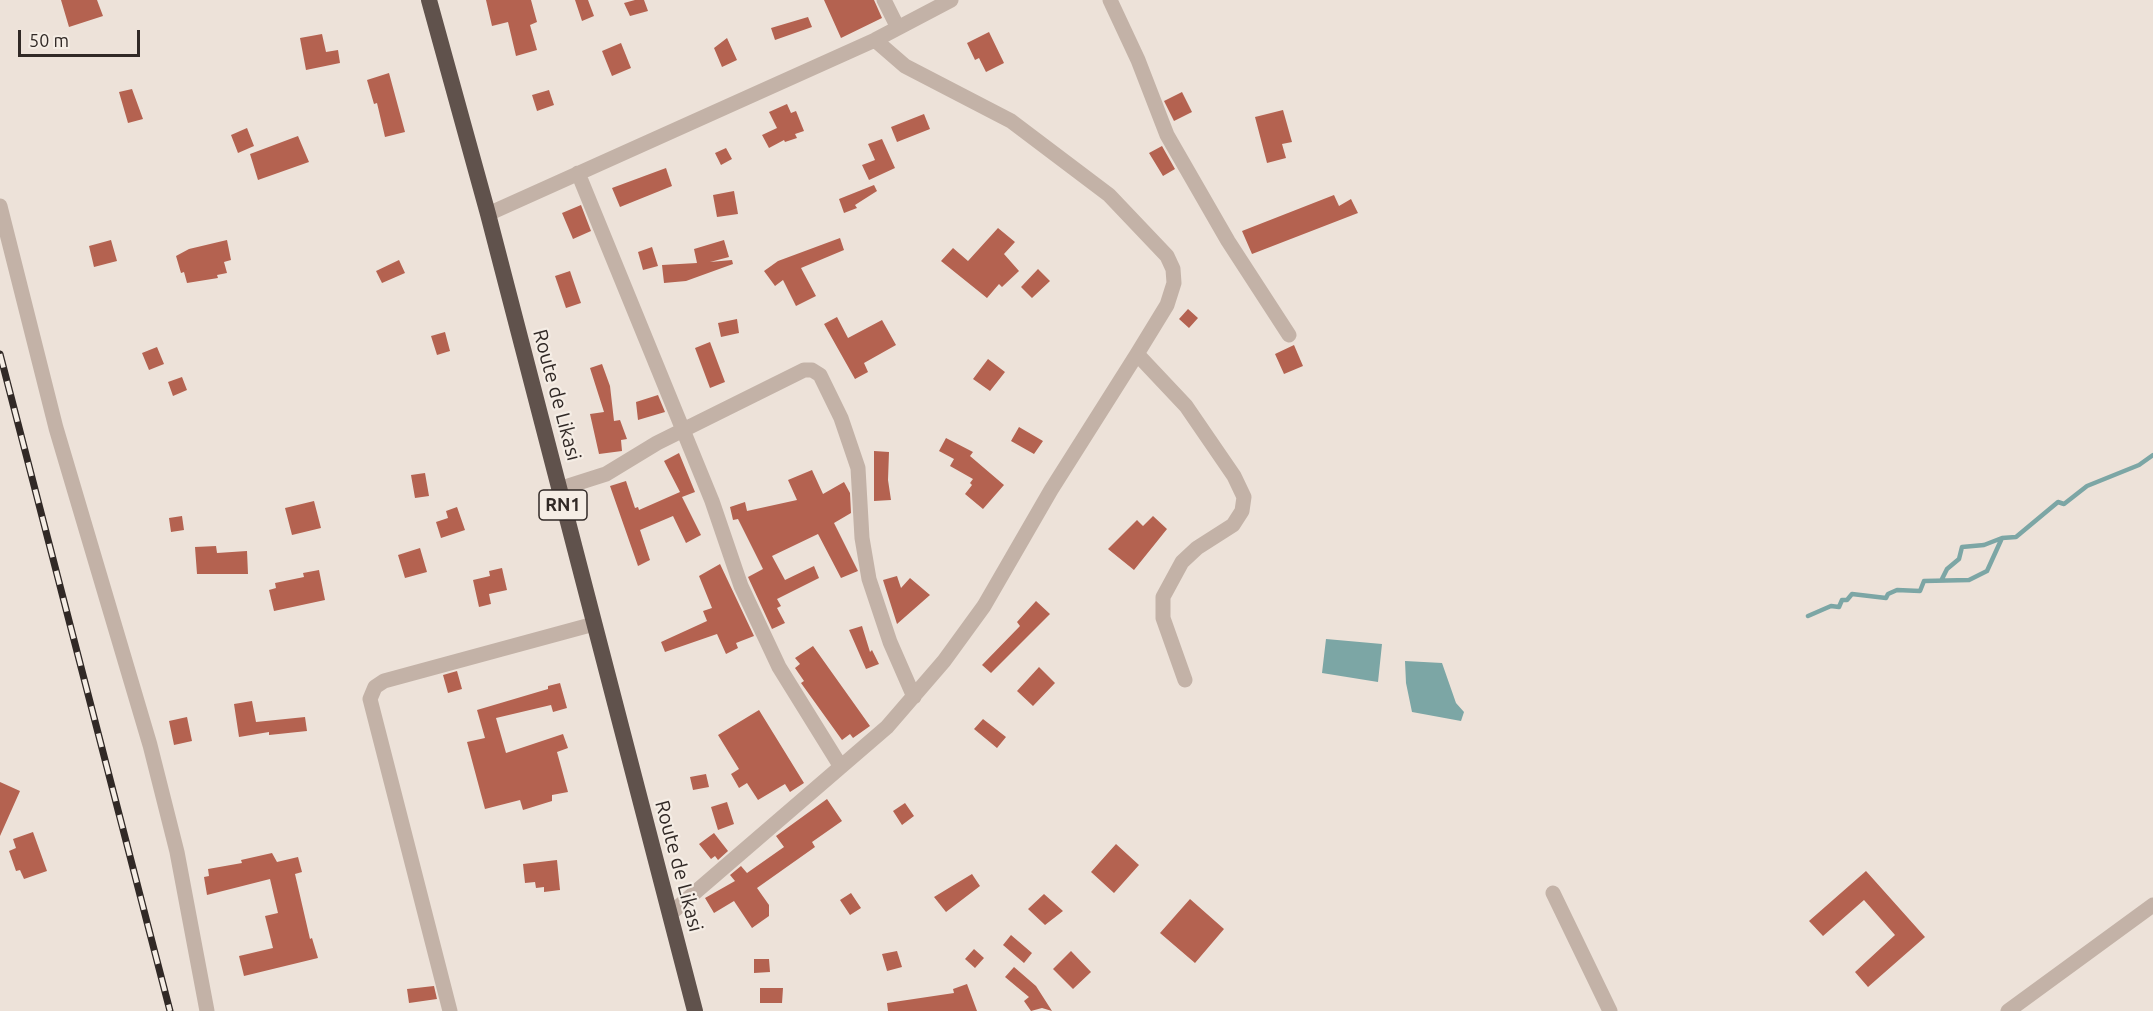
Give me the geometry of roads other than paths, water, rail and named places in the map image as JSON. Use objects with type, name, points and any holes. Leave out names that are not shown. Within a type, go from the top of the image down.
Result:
[{"type":"highway","name":"Route de Likasi","points":[[429,0],[488,214],[695,1011]]},
{"type":"street","points":[[884,0],[898,28]]},
{"type":"street","points":[[488,214],[875,40],[951,0]]},
{"type":"street","points":[[1110,0],[1138,60],[1167,135],[1228,241],[1289,335]]},
{"type":"street","points":[[670,914],[887,727],[914,697],[984,606],[1051,490],[1167,305],[1174,283],[1173,269],[1167,256],[1151,236],[1109,195],[1011,121],[904,66],[875,40]]},
{"type":"street","points":[[578,174],[684,430],[712,501],[741,586],[779,667],[841,767]]},
{"type":"street","points":[[0,206],[56,428],[150,745],[177,852],[207,1011]]},
{"type":"street","points":[[1137,354],[1186,406],[1234,476],[1244,497],[1242,511],[1233,525],[1182,562],[1163,597],[1163,618],[1185,680]]},
{"type":"street","points":[[559,489],[606,474],[684,430],[804,370],[812,370],[820,375],[841,418],[858,468],[862,538],[869,579],[890,642],[914,697]]},
{"type":"street","points":[[450,1011],[370,699],[375,687],[384,681],[594,624]]},
{"type":"street","points":[[1553,893],[1610,1011]]},
{"type":"street","points":[[2008,1011],[2153,905]]},
{"type":"water","points":[[1326,639],[1382,644],[1378,682],[1322,673]]},
{"type":"water","points":[[1405,661],[1442,663],[1456,703],[1464,712],[1461,721],[1412,712],[1406,683]]},
{"type":"waterway","points":[[1808,616],[1831,606],[1839,607],[1842,600],[1847,600],[1852,594],[1886,598],[1888,594],[1897,590],[1920,591],[1924,581],[1969,580],[1987,571],[2002,538],[2016,537],[2058,502],[2064,504],[2087,486],[2139,465],[2153,455]]},
{"type":"waterway","points":[[1942,579],[1947,569],[1959,559],[1962,547],[1984,545],[2002,538]]},
{"type":"railway","points":[[0,354],[170,1011]]}]
